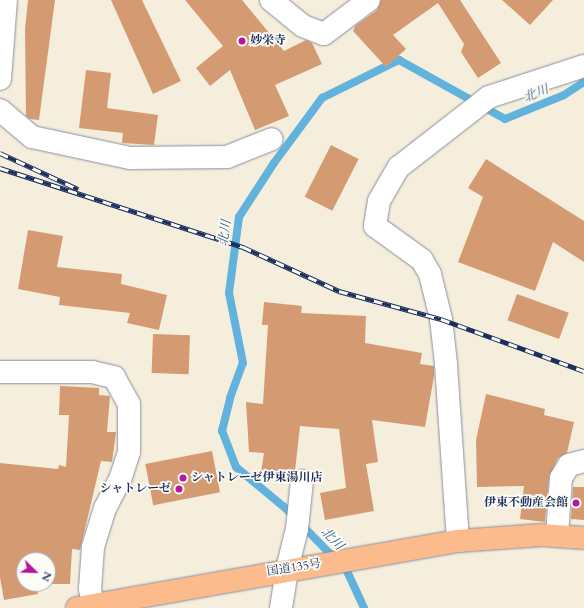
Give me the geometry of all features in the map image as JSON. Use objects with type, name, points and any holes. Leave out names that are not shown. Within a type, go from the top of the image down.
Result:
[{"type":"highway","name":"国道135号","points":[[85,606],[287,569],[458,541],[557,536],[584,538]]},
{"type":"street","points":[[0,78],[6,0]]},
{"type":"street","points":[[271,0],[303,26],[324,34],[369,0]]},
{"type":"street","points":[[458,541],[446,364],[441,319],[430,274],[422,260],[375,226],[379,201],[399,167],[489,97],[584,66]]},
{"type":"street","points":[[0,110],[32,137],[130,158],[227,157],[272,139]]},
{"type":"street","points":[[0,372],[92,372],[114,377],[128,404],[129,452],[121,477],[105,508],[93,547],[90,589],[85,606]]},
{"type":"street","points":[[557,536],[561,478],[569,465],[584,460]]},
{"type":"street","points":[[281,608],[287,569],[297,529],[301,492]]},
{"type":"building","points":[[28,0],[55,0],[39,120],[30,119],[26,116],[25,29]]},
{"type":"building","points":[[111,0],[142,0],[181,81],[153,94]]},
{"type":"building","points":[[185,0],[242,0],[284,51],[306,40],[312,43],[322,64],[275,85],[289,116],[255,130],[230,70],[210,86],[196,68],[223,46]]},
{"type":"building","points":[[381,0],[460,0],[501,63],[478,78],[461,52],[464,44],[438,3],[393,35],[406,49],[386,67],[353,31],[355,26],[377,10]]},
{"type":"building","points":[[502,0],[553,0],[530,25]]},
{"type":"building","points":[[86,70],[111,73],[107,108],[158,115],[154,145],[122,143],[123,133],[79,128]]},
{"type":"building","points":[[331,145],[359,159],[332,211],[305,197]]},
{"type":"building","points":[[486,159],[584,221],[584,262],[553,242],[535,291],[458,262],[483,197],[468,188]]},
{"type":"building","points":[[28,230],[63,236],[57,267],[122,274],[121,284],[167,295],[159,330],[127,323],[130,313],[59,305],[60,297],[18,289]]},
{"type":"building","points":[[517,294],[569,313],[559,339],[507,320]]},
{"type":"building","points":[[264,302],[302,306],[301,313],[366,316],[365,343],[422,353],[420,364],[434,366],[434,376],[425,427],[372,420],[378,462],[366,464],[374,511],[325,520],[320,493],[346,488],[339,429],[300,426],[295,471],[291,475],[261,472],[264,453],[249,452],[246,402],[263,404],[268,325],[262,325]]},
{"type":"building","points":[[153,334],[190,335],[189,374],[152,373]]},
{"type":"building","points":[[60,386],[99,388],[99,395],[110,396],[107,432],[116,432],[112,462],[101,461],[80,550],[72,549],[70,584],[56,584],[56,552],[16,552],[16,592],[38,592],[38,594],[4,600],[0,577],[0,463],[58,469],[59,465],[66,467],[69,415],[59,415]]},
{"type":"building","points":[[486,394],[545,409],[544,415],[574,422],[567,453],[558,458],[549,477],[545,522],[520,519],[524,486],[477,487],[476,440]]},
{"type":"building","name":"シャトレーゼ伊東湯川店","points":[[212,451],[220,492],[153,505],[145,464]]},
{"type":"building","name":"伊東不動産会館","points":[[573,487],[584,487],[584,520],[571,519]]},
{"type":"waterway","name":"北川","points":[[364,608],[347,571],[284,507],[236,467],[222,431],[230,398],[243,363],[229,293],[239,217],[274,163],[322,98],[399,60],[505,119],[564,95],[584,82]]},
{"type":"railway","points":[[0,153],[78,189]]},
{"type":"railway","points":[[0,168],[243,247],[339,291],[441,319],[584,371]]},
{"type":"place","name":"妙栄寺","points":[[242,41]]},
{"type":"place","name":"シャトレーゼ伊東湯川店","points":[[183,478]]},
{"type":"place","name":"シャトレーゼ","points":[[179,489]]},
{"type":"place","name":"伊東不動産会館","points":[[576,503]]}]
